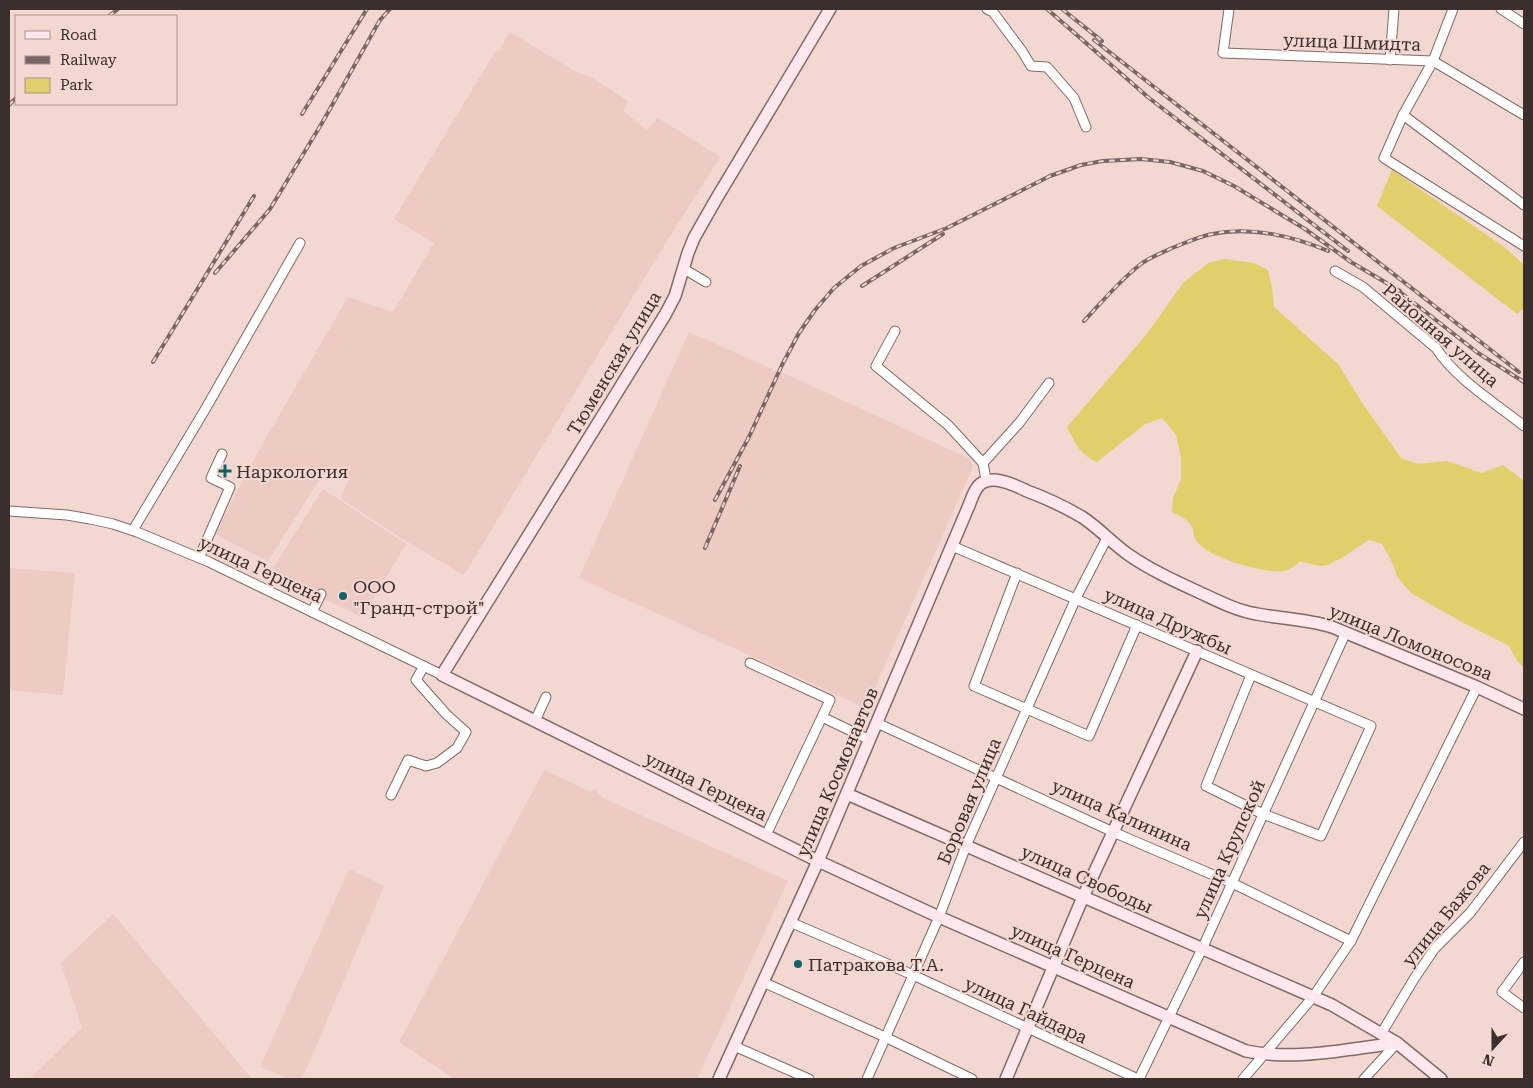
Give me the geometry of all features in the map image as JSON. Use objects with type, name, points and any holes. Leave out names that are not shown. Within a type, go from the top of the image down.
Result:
[{"type":"street","name":"Тюменская улица","points":[[442,675],[660,323],[675,296],[694,238],[830,9]]},
{"type":"street","points":[[987,9],[993,12],[1031,66],[1047,68],[1074,98],[1086,126]]},
{"type":"street","name":"улица Шмидта","points":[[1229,9],[1223,53],[1433,61],[1524,115]]},
{"type":"street","points":[[1390,60],[1394,9]]},
{"type":"street","points":[[1453,9],[1433,61],[1403,115],[1384,158],[1524,246]]},
{"type":"street","points":[[1501,9],[1524,24]]},
{"type":"street","points":[[1403,115],[1524,205]]},
{"type":"street","points":[[133,530],[206,408],[300,243]]},
{"type":"street","points":[[684,270],[706,282]]},
{"type":"street","name":"Районная улица","points":[[1335,271],[1363,287],[1436,348],[1444,361],[1474,387],[1524,426]]},
{"type":"street","points":[[895,331],[876,366],[948,425],[983,463],[986,480]]},
{"type":"street","points":[[983,463],[1020,422],[1049,383]]},
{"type":"street","points":[[199,558],[230,487],[211,478],[222,454]]},
{"type":"street","name":"улица Ломоносова","points":[[986,480],[1009,483],[1067,509],[1082,518],[1130,556],[1203,594],[1233,607],[1254,614],[1316,622],[1346,632],[1477,687],[1524,709]]},
{"type":"street","name":"улица Космонавтов","points":[[719,1079],[818,861],[977,487],[986,480]]},
{"type":"street","name":"улица Герцена","points":[[9,511],[74,516],[112,524],[133,530],[199,558],[424,666],[818,861],[938,917],[1246,1052],[1263,1055],[1300,1056],[1397,1043]]},
{"type":"street","name":"Боровая улица","points":[[867,1079],[938,917],[966,846],[1076,598],[1107,538]]},
{"type":"street","name":"улица Дружбы","points":[[952,546],[1371,726],[1321,836],[1263,814]]},
{"type":"street","points":[[1017,573],[974,686],[1027,710],[1089,736],[1138,625]]},
{"type":"street","points":[[312,612],[321,594]]},
{"type":"street","name":"улица Крупской","points":[[1139,1079],[1202,949],[1346,632]]},
{"type":"street","points":[[1006,1079],[1083,897],[1196,651]]},
{"type":"street","points":[[750,663],[830,700],[766,835]]},
{"type":"street","points":[[391,795],[408,760],[426,766],[437,763],[457,748],[466,732],[446,714],[416,680],[424,666]]},
{"type":"street","points":[[1251,675],[1206,786],[1263,814]]},
{"type":"street","points":[[1243,1079],[1313,997],[1351,941],[1477,687]]},
{"type":"street","points":[[535,721],[546,697]]},
{"type":"street","points":[[822,717],[870,740]]},
{"type":"street","name":"улица Калинина","points":[[877,723],[1113,832],[1232,883],[1351,941]]},
{"type":"street","name":"улица Свободы","points":[[847,794],[1332,1005],[1397,1043]]},
{"type":"street","name":"улица Бажова","points":[[1381,1034],[1435,948],[1470,913],[1524,842]]},
{"type":"street","name":"улица Гайдара","points":[[790,922],[1139,1079]]},
{"type":"street","points":[[1524,962],[1502,992],[1524,1008]]},
{"type":"street","points":[[763,982],[972,1079]]},
{"type":"street","points":[[1364,1079],[1397,1043],[1441,1079]]},
{"type":"street","points":[[734,1046],[809,1079]]},
{"type":"shaded area","points":[[510,32],[578,73],[591,77],[628,101],[623,111],[647,130],[658,118],[720,157],[464,575],[401,538],[340,498],[350,477],[328,466],[268,561],[214,534],[258,452],[348,297],[393,312],[434,243],[394,219],[495,52],[499,51]]},
{"type":"shaded area","points":[[689,332],[790,376],[970,459],[973,467],[866,708],[579,578]]},
{"type":"shaded area","points":[[323,489],[406,544],[362,617],[270,573]]},
{"type":"shaded area","points":[[9,568],[75,573],[63,695],[9,690]]},
{"type":"shaded area","points":[[544,770],[591,792],[595,789],[603,798],[788,881],[697,1079],[454,1079],[399,1042]]},
{"type":"shaded area","points":[[349,869],[384,886],[302,1079],[290,1079],[260,1067]]},
{"type":"shaded area","points":[[113,914],[252,1079],[30,1079],[82,1028],[61,963]]},
{"type":"green space","points":[[1392,170],[1507,249],[1524,265],[1524,308],[1517,314],[1377,206]]},
{"type":"green space","points":[[1225,259],[1254,263],[1268,270],[1274,307],[1338,364],[1363,404],[1401,458],[1418,464],[1447,461],[1482,473],[1503,465],[1524,481],[1524,668],[1517,661],[1509,646],[1411,593],[1398,578],[1382,544],[1369,540],[1331,563],[1318,566],[1301,561],[1284,571],[1264,570],[1238,564],[1205,549],[1196,540],[1190,523],[1172,512],[1173,498],[1181,479],[1181,458],[1176,435],[1162,418],[1145,424],[1097,462],[1086,456],[1079,448],[1067,427],[1146,335],[1184,282],[1208,263]]},
{"type":"railway","points":[[110,15],[118,9]]},
{"type":"railway","points":[[302,114],[367,9]]},
{"type":"railway","points":[[215,273],[270,209],[322,123],[380,20],[390,9]]},
{"type":"railway","points":[[1047,9],[1149,98],[1348,251]]},
{"type":"railway","points":[[1062,9],[1102,41]]},
{"type":"railway","points":[[1094,40],[1519,372]]},
{"type":"railway","points":[[9,105],[15,99]]},
{"type":"railway","points":[[715,500],[749,437],[799,333],[834,288],[861,266],[894,248],[947,228],[1050,176],[1081,165],[1103,161],[1141,159],[1170,162],[1203,171],[1234,186],[1305,229],[1351,262],[1400,291]]},
{"type":"railway","points":[[153,362],[254,196]]},
{"type":"railway","points":[[1084,321],[1133,270],[1152,257],[1207,235],[1241,231],[1256,232],[1286,237],[1328,251]]},
{"type":"railway","points":[[862,286],[943,234]]},
{"type":"railway","points":[[1395,288],[1478,353],[1524,382]]},
{"type":"railway","points":[[705,548],[740,466]]},
{"type":"place","name":"Наркология","points":[[225,471]]},
{"type":"place","name":"ООО \"Гранд-строй\"","points":[[343,596]]},
{"type":"place","name":"Патракова Т.А.","points":[[798,964]]}]
